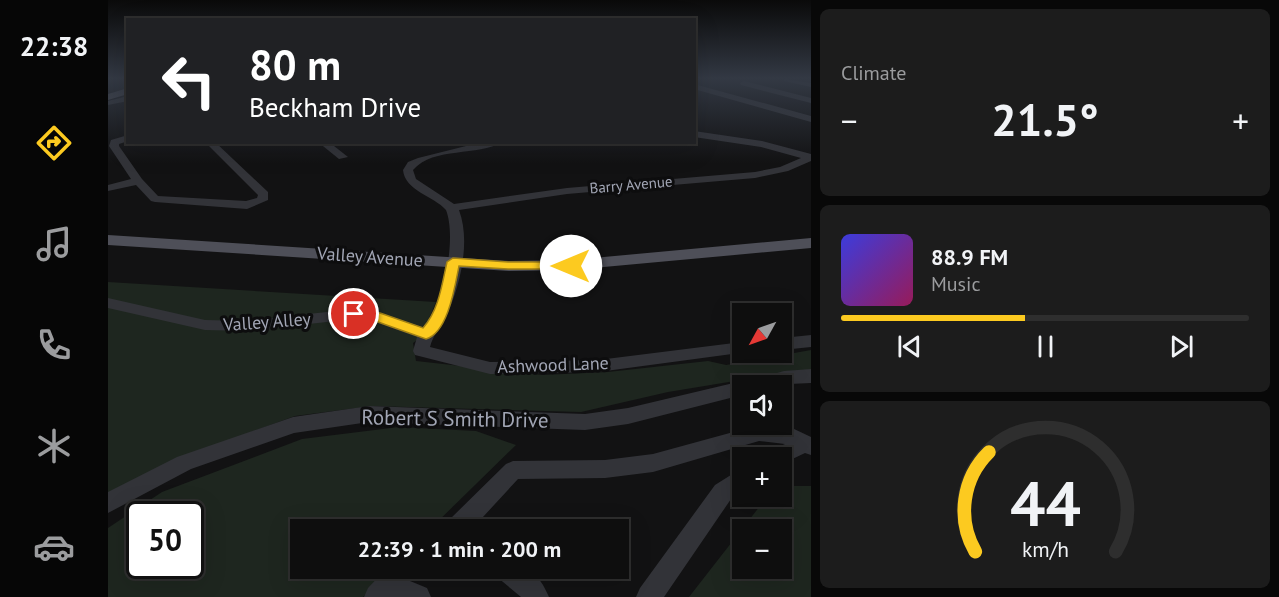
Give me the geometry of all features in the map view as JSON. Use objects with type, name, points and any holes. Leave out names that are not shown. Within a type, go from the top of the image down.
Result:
[{"type":"main road","name":"Valley Avenue","points":[[108,240],[508,266],[571,266],[811,243]]},
{"type":"street","points":[[768,107],[811,119]]},
{"type":"street","points":[[696,134],[762,144],[810,158]]},
{"type":"street","points":[[126,139],[114,142],[114,146],[138,181],[155,199],[247,205],[262,200],[264,195],[211,144]]},
{"type":"street","points":[[325,144],[343,157]]},
{"type":"street","points":[[426,334],[435,324],[445,301],[458,249],[451,208],[432,193],[414,184],[408,176],[411,164],[451,151],[488,144]]},
{"type":"street","name":"Barry Avenue","points":[[451,208],[567,191],[755,175],[781,171],[810,158]]},
{"type":"street","points":[[108,188],[138,181]]},
{"type":"street","name":"Valley Alley","points":[[108,303],[169,319],[205,325],[246,326],[354,314],[380,318],[426,334]]},
{"type":"street","name":"Ashwood Lane","points":[[426,334],[421,351],[490,368],[598,366],[732,349]]},
{"type":"street","points":[[792,343],[811,341]]},
{"type":"street","points":[[792,377],[811,376]]},
{"type":"street","points":[[792,385],[811,386]]},
{"type":"street","name":"Robert S Smith Drive","points":[[108,503],[184,463],[294,425],[369,414],[585,422],[628,416],[732,390]]},
{"type":"street","points":[[466,519],[513,470],[605,469],[653,463],[759,433],[792,436],[808,445]]},
{"type":"street","points":[[792,451],[808,445]]},
{"type":"street","points":[[650,597],[723,492],[732,485]]},
{"type":"street","points":[[520,579],[528,585],[536,597]]},
{"type":"street","points":[[390,583],[418,597]]},
{"type":"shaded area","points":[[108,282],[436,302],[422,336],[413,343],[416,361],[542,375],[608,372],[708,361],[726,365],[792,363],[792,353],[811,350],[811,373],[732,375],[732,381],[668,392],[581,412],[372,406],[295,416],[238,437],[108,497]]},
{"type":"shaded area","points":[[399,427],[476,431],[516,445],[440,519],[290,519],[290,579],[381,579],[363,597],[108,597],[108,528],[126,516],[126,579],[204,579],[204,501],[148,501],[162,492],[302,439]]},
{"type":"shaded area","points":[[792,486],[811,486],[811,597],[689,597],[732,542],[732,579],[792,579],[792,519],[750,519],[759,507],[792,507]]},
{"type":"route","points":[[354,314],[380,318],[426,334],[435,324],[445,301],[453,262],[508,266],[571,266]]}]
